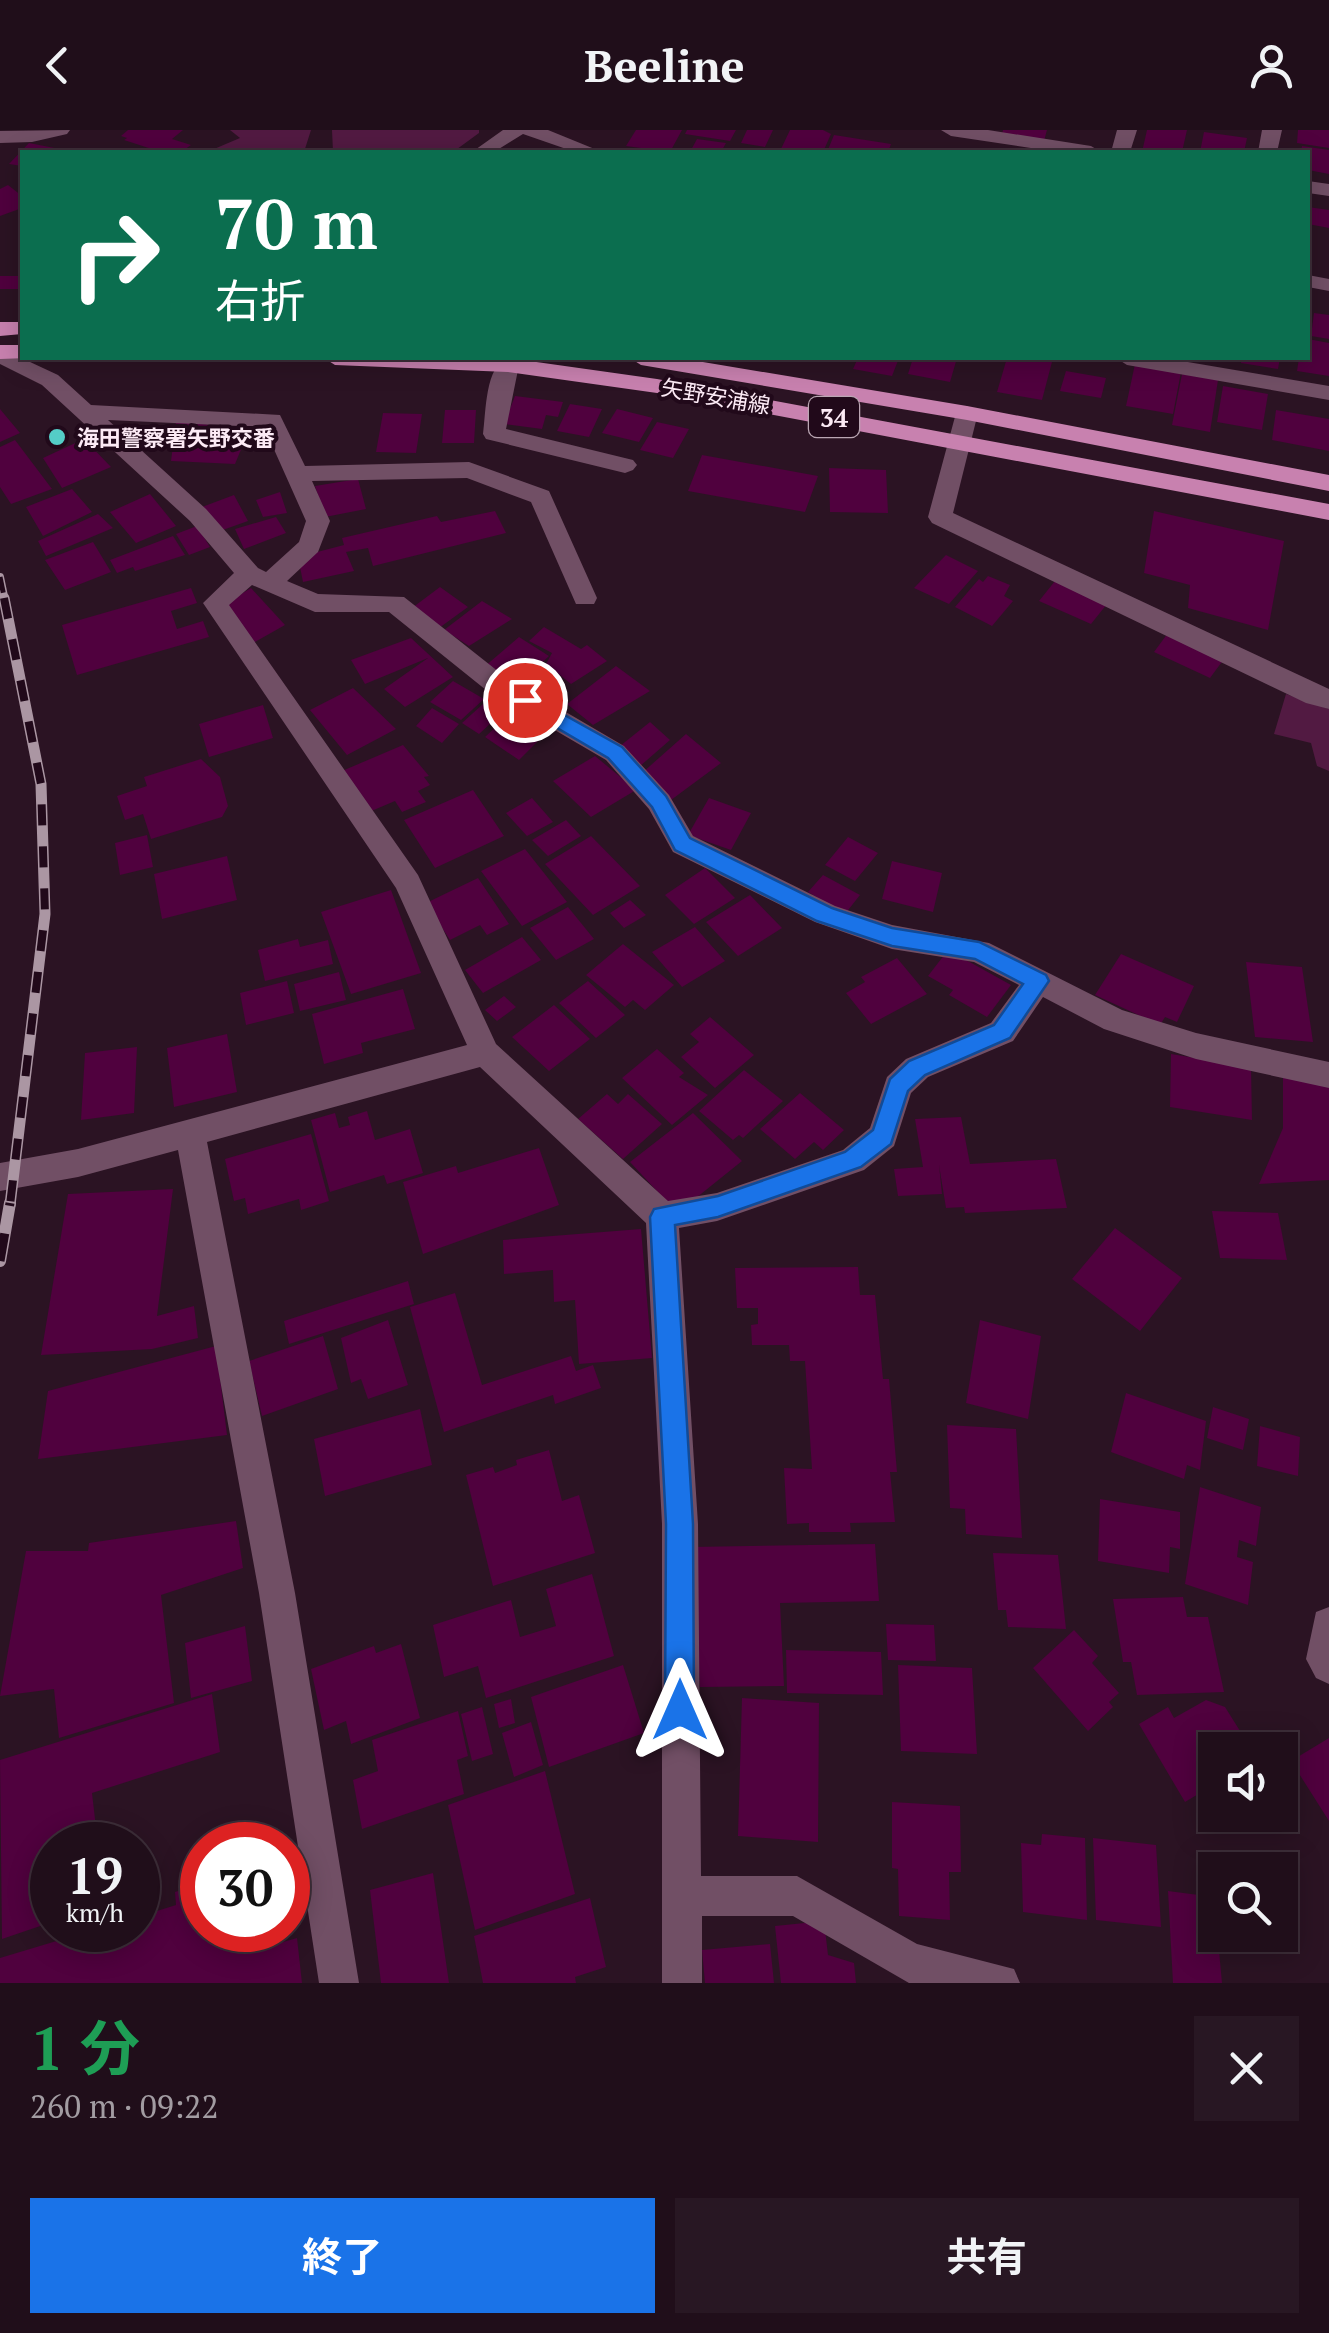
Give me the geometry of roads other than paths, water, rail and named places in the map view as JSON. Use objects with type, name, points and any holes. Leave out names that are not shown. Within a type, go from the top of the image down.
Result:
[{"type":"main road","name":"矢野安浦線","points":[[450,360],[677,389],[1329,512]]},
{"type":"main road","name":"矢野安浦線","points":[[653,360],[968,414],[1329,483]]},
{"type":"street","points":[[0,137],[60,130]]},
{"type":"street","points":[[485,150],[516,130]]},
{"type":"street","points":[[530,130],[586,150]]},
{"type":"street","points":[[950,130],[976,139],[1074,150]]},
{"type":"street","points":[[0,354],[50,380],[198,515],[259,578],[315,603],[394,603],[495,683],[615,752],[659,802],[683,844],[825,914],[892,937],[979,951],[1114,1020],[1196,1046],[1329,1076]]},
{"type":"street","points":[[1139,360],[1329,393]]},
{"type":"street","points":[[508,366],[494,434],[624,465]]},
{"type":"street","points":[[83,412],[272,420],[318,521],[310,546],[214,602],[408,883],[485,1053],[662,1217],[680,1524],[682,1983]]},
{"type":"street","points":[[968,414],[940,517],[1315,696],[1329,698]]},
{"type":"street","points":[[296,474],[469,470],[541,497],[585,598]]},
{"type":"street","points":[[662,1217],[718,1206],[853,1160],[882,1136],[898,1086],[917,1068],[1002,1032],[1038,981]]},
{"type":"street","points":[[0,1178],[78,1163],[485,1053]]},
{"type":"street","points":[[190,1132],[277,1593],[339,1983]]},
{"type":"street","points":[[1329,1625],[1325,1659],[1329,1665]]},
{"type":"street","points":[[680,1896],[797,1896],[910,1963],[1000,1983]]},
{"type":"railway","points":[[0,577],[5,601]]},
{"type":"railway","points":[[4,598],[41,784],[45,914],[10,1205]]},
{"type":"railway","points":[[0,1261],[10,1203]]},
{"type":"place","name":"海田警察署矢野交番","points":[[57,437]]}]
